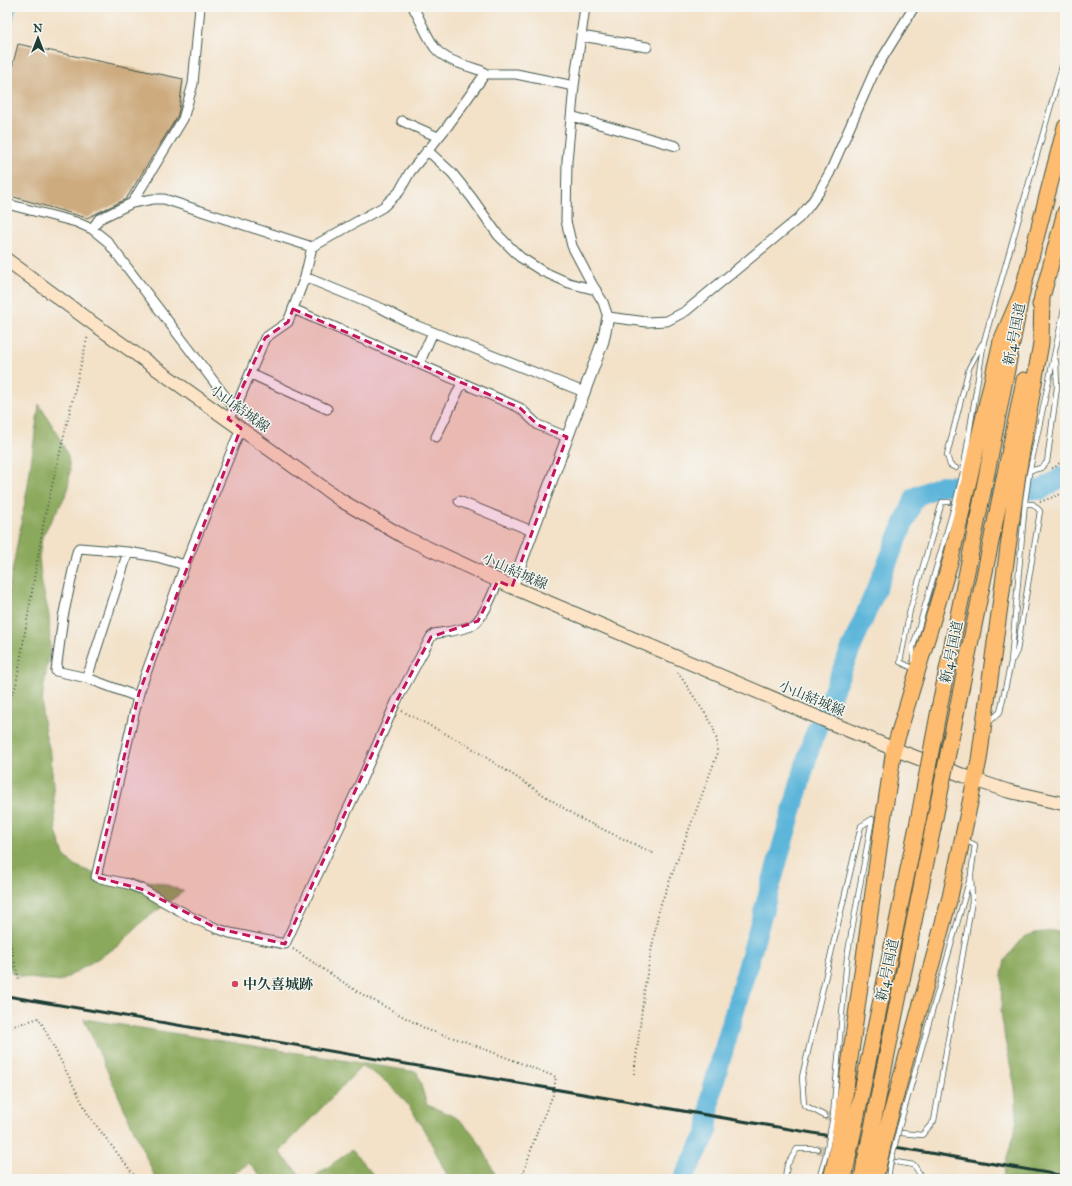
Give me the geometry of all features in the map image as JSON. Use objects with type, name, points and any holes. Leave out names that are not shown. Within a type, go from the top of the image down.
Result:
[{"type":"highway","name":"新4号国道","points":[[844,1118],[918,821],[1022,292],[1065,127]]},
{"type":"highway","name":"新4号国道","points":[[862,1179],[878,1163],[873,1123],[999,500],[1017,474],[1042,295],[1065,212]]},
{"type":"highway","points":[[831,1179],[844,1118],[878,819],[894,749],[950,559],[967,473],[1001,341],[1022,292]]},
{"type":"highway","points":[[875,1179],[878,1163],[896,1129],[950,896],[975,780],[1023,502],[1017,474]]},
{"type":"highway","points":[[837,1156],[844,1179]]},
{"type":"main road","name":"小山結城線","points":[[7,260],[91,322],[231,413],[241,428],[342,501],[404,537],[498,581],[894,749],[1008,791],[1065,804]]},
{"type":"street","points":[[132,203],[184,119],[193,84],[200,7]]},
{"type":"street","points":[[413,7],[439,52],[456,62],[482,71],[485,74],[516,74],[574,86]]},
{"type":"street","points":[[512,587],[603,341],[608,317],[603,302],[572,246],[566,221],[567,161],[574,86],[585,7]]},
{"type":"street","points":[[608,317],[647,322],[667,321],[686,310],[799,218],[819,192],[830,172],[875,70],[914,7]]},
{"type":"street","points":[[582,36],[646,47]]},
{"type":"street","points":[[92,229],[99,219],[132,203],[153,199],[164,199],[312,247],[383,206],[399,192],[410,172],[447,127],[485,74]]},
{"type":"street","points":[[571,116],[676,146]]},
{"type":"street","points":[[402,121],[438,137]]},
{"type":"street","points":[[427,150],[452,173],[498,234],[520,257],[542,271],[569,283],[596,290]]},
{"type":"street","points":[[7,204],[76,222],[92,229],[107,242],[231,413],[238,402],[251,374],[265,338],[288,322],[306,277],[312,247]]},
{"type":"street","points":[[306,277],[383,309],[410,323],[584,392]]},
{"type":"street","points":[[293,309],[520,408],[538,425],[567,437]]},
{"type":"street","points":[[419,364],[433,332]]},
{"type":"street","points":[[251,374],[327,409]]},
{"type":"street","points":[[436,437],[462,382]]},
{"type":"street","points":[[241,428],[185,565],[138,697],[96,877],[128,884],[141,889],[193,918],[230,933],[285,944],[394,707],[431,637],[434,634],[471,626],[478,621],[498,581]]},
{"type":"street","points":[[459,501],[532,531]]},
{"type":"street","points":[[138,697],[87,678],[56,671],[63,617],[77,552],[79,548],[128,552],[157,557],[185,565]]},
{"type":"street","points":[[87,678],[128,552]]},
{"type":"lane","points":[[967,473],[984,341],[1065,56]]},
{"type":"lane","points":[[1017,474],[1055,353],[1065,304]]},
{"type":"lane","points":[[956,468],[950,465],[947,455],[969,368],[984,341]]},
{"type":"lane","points":[[1033,470],[1040,468],[1047,462],[1057,387],[1055,353]]},
{"type":"lane","points":[[918,670],[900,662],[910,610],[942,502],[949,502]]},
{"type":"lane","points":[[984,726],[1000,712],[1011,662],[1023,502],[1033,504],[1040,511],[1017,651],[1011,662]]},
{"type":"lane","points":[[825,1116],[804,1105],[802,1077],[861,826],[878,819]]},
{"type":"lane","points":[[963,838],[975,845],[971,874],[896,1129],[922,1135],[934,1121],[972,901],[971,874]]},
{"type":"lane","points":[[785,1179],[788,1165],[797,1149],[816,1149]]},
{"type":"lane","points":[[819,1179],[837,1156]]},
{"type":"lane","points":[[896,1162],[914,1165],[921,1176],[920,1179]]},
{"type":"lane","points":[[878,1163],[888,1179]]},
{"type":"path","points":[[7,710],[16,685],[45,516],[91,322]]},
{"type":"path","points":[[1033,504],[1065,492]]},
{"type":"path","points":[[634,1074],[645,985],[659,909],[717,755],[717,740],[712,724],[665,652]]},
{"type":"path","points":[[394,707],[467,745],[579,818],[655,854]]},
{"type":"path","points":[[7,931],[19,980]]},
{"type":"path","points":[[285,944],[358,992],[428,1030],[464,1041],[556,1077],[553,1095],[520,1179]]},
{"type":"path","points":[[7,1028],[38,1018],[89,1116],[137,1179]]},
{"type":"highlighted area","points":[[293,309],[520,408],[538,425],[567,437],[512,587],[498,581],[478,621],[431,637],[396,702],[285,944],[216,928],[141,889],[96,877],[139,693],[241,428],[228,419],[265,338],[288,322]]},
{"type":"green space","points":[[39,404],[57,433],[68,456],[70,470],[68,490],[42,537],[39,558],[42,584],[49,615],[50,650],[43,690],[42,712],[45,733],[51,755],[56,831],[64,855],[74,865],[95,874],[161,883],[184,891],[144,920],[118,946],[60,982],[22,977],[12,973],[7,959],[7,599],[28,485]]},
{"type":"green space","points":[[1053,931],[1065,932],[1065,1179],[1003,1179],[1017,1118],[1015,1087],[1005,1040],[1001,1011],[1002,975],[1005,960],[1024,937],[1035,933]]},
{"type":"green space","points":[[84,1019],[417,1072],[427,1105],[458,1119],[465,1125],[481,1146],[497,1179],[449,1179],[419,1121],[409,1107],[388,1083],[372,1072],[361,1067],[279,1152],[304,1179],[263,1179],[249,1163],[226,1179],[156,1179]]},
{"type":"green space","points":[[352,1150],[377,1179],[311,1179]]},
{"type":"building","points":[[18,44],[183,79],[177,117],[126,199],[87,218],[7,195],[7,87]]},
{"type":"waterway","points":[[7,37],[15,7]]},
{"type":"waterway","points":[[683,1179],[707,1133],[711,1094],[812,741],[915,497],[942,485],[1041,490],[1065,475]]},
{"type":"tunnel","points":[[825,1116],[901,1133]]},
{"type":"tunnel","points":[[817,1149],[896,1162]]},
{"type":"railway","points":[[7,996],[1065,1176]]},
{"type":"place","name":"中久喜城跡","points":[[235,984]]}]
